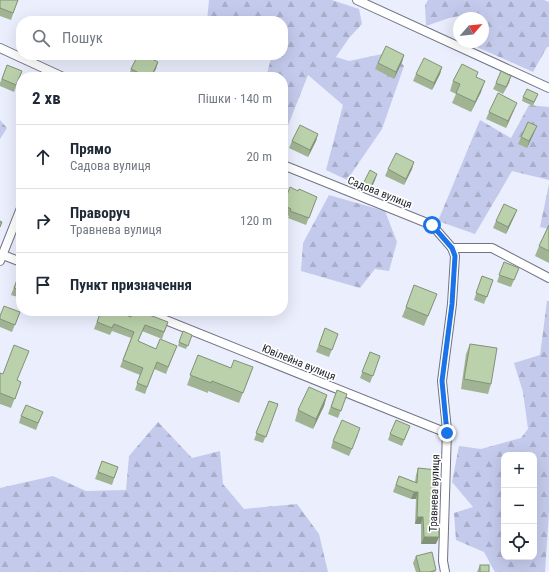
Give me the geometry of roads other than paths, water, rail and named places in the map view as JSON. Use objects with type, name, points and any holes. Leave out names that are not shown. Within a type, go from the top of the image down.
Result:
[{"type":"street","points":[[358,0],[549,88]]},
{"type":"street","points":[[0,48],[16,55]]},
{"type":"street","points":[[26,60],[52,72]]},
{"type":"street","name":"Садова вулиця","points":[[288,168],[432,225],[452,248]]},
{"type":"street","points":[[16,220],[1,258],[16,261]]},
{"type":"street","points":[[452,248],[492,248],[549,278]]},
{"type":"street","name":"Травнева вулиця","points":[[445,572],[443,561],[447,433],[442,381],[452,304],[455,256],[452,248]]},
{"type":"street","name":"Ювілейна вулиця","points":[[155,316],[447,433]]}]
